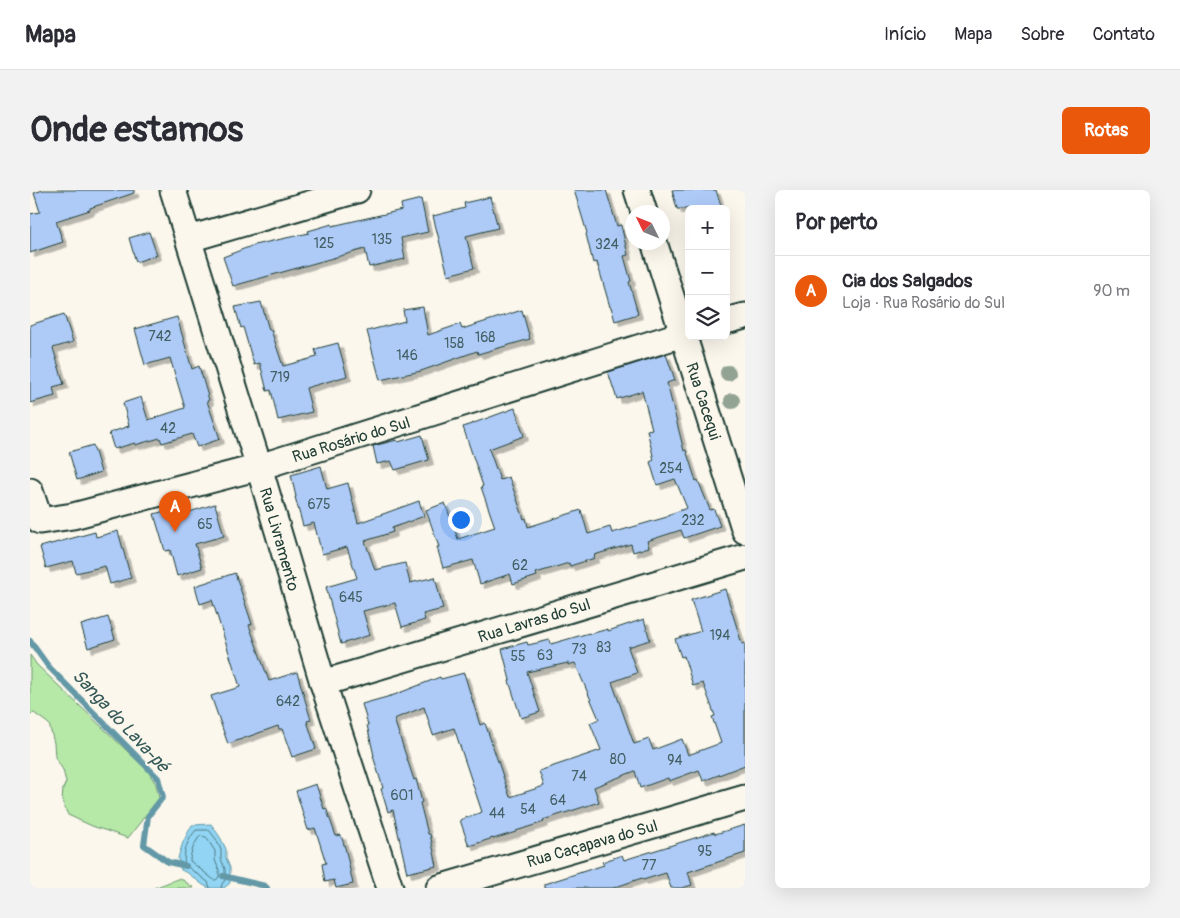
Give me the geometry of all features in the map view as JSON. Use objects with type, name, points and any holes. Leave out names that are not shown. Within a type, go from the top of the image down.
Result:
[{"type":"street","name":"Rua Livramento","points":[[173,190],[323,683],[390,888]]},
{"type":"street","points":[[189,239],[357,190]]},
{"type":"street","points":[[637,190],[642,205]]},
{"type":"street","name":"Rua Cacequi","points":[[657,250],[685,330]]},
{"type":"street","points":[[730,320],[745,316]]},
{"type":"street","name":"Rua Rosário do Sul","points":[[30,491],[40,522],[73,516],[259,468],[685,333]]},
{"type":"street","name":"Rua Cacequi","points":[[688,340],[745,531]]},
{"type":"street","name":"Rua Lavras do Sul","points":[[323,683],[745,558]]},
{"type":"street","name":"Rua Caçapava do Sul","points":[[438,888],[745,798]]},
{"type":"green space","points":[[30,655],[37,665],[147,770],[156,784],[159,798],[128,838],[92,826],[68,815],[62,801],[66,782],[63,770],[55,757],[54,743],[49,724],[34,713],[30,714]]},
{"type":"green space","points":[[180,878],[194,888],[154,888]]},
{"type":"water","points":[[211,824],[226,849],[226,858],[230,868],[230,883],[224,888],[209,888],[203,885],[181,870],[178,858],[183,842],[192,825]]},
{"type":"building","points":[[43,190],[134,190],[134,193],[56,221],[63,242],[30,253],[30,214],[40,212],[34,193]]},
{"type":"building","points":[[574,190],[606,190],[617,226],[621,225],[625,250],[627,250],[628,255],[624,256],[638,314],[615,321],[597,262],[593,263],[587,233]]},
{"type":"building","points":[[672,190],[716,190],[721,205],[685,205],[685,209],[677,209]]},
{"type":"building","points":[[490,197],[498,228],[466,236],[474,268],[448,275],[433,216],[465,208],[464,203]]},
{"type":"building","points":[[421,199],[428,232],[401,238],[405,259],[369,267],[365,249],[233,286],[223,257],[254,245],[309,233],[308,231],[332,224],[332,226],[402,210],[401,204]]},
{"type":"building","points":[[149,232],[157,255],[136,262],[129,238]]},
{"type":"building","points":[[261,302],[269,330],[271,330],[283,366],[317,357],[315,349],[338,343],[347,376],[306,388],[312,412],[278,420],[271,390],[267,391],[260,363],[254,365],[235,307]]},
{"type":"building","points":[[423,307],[428,335],[460,324],[462,329],[522,310],[530,339],[478,354],[477,351],[421,371],[380,380],[367,331],[405,321],[403,310]]},
{"type":"building","points":[[64,314],[73,342],[53,348],[64,384],[53,387],[55,396],[30,403],[30,325]]},
{"type":"building","points":[[177,317],[192,369],[199,366],[209,400],[207,401],[220,439],[197,447],[192,434],[162,443],[160,438],[114,449],[109,433],[129,426],[123,403],[141,397],[148,420],[185,408],[170,358],[145,365],[135,329]]},
{"type":"building","points":[[666,354],[675,380],[667,383],[684,451],[686,450],[696,481],[698,480],[710,510],[714,509],[720,526],[684,538],[681,530],[647,541],[649,547],[633,552],[631,544],[594,555],[595,558],[570,566],[569,563],[536,573],[537,576],[513,584],[510,574],[480,584],[473,560],[443,568],[437,547],[439,547],[426,510],[445,503],[458,539],[495,527],[463,427],[515,408],[524,436],[489,449],[500,480],[509,477],[528,527],[581,510],[588,534],[610,527],[612,533],[667,517],[667,515],[687,508],[675,479],[657,485],[650,462],[654,460],[647,430],[652,429],[642,391],[617,399],[608,372]]},
{"type":"building","points":[[422,435],[429,460],[395,470],[391,461],[377,464],[373,446],[397,440],[398,442]]},
{"type":"building","points":[[93,445],[101,472],[77,480],[69,452]]},
{"type":"building","points":[[321,466],[327,489],[348,483],[358,523],[419,501],[424,516],[392,528],[393,532],[365,541],[375,570],[405,563],[410,583],[435,577],[443,609],[423,614],[425,620],[402,627],[395,603],[363,611],[370,635],[341,644],[326,587],[357,578],[347,547],[322,554],[314,523],[303,526],[291,475]]},
{"type":"building","points":[[215,504],[224,536],[195,544],[202,568],[177,576],[170,550],[165,551],[154,514],[183,506],[186,513]]},
{"type":"building","points":[[118,531],[131,578],[110,584],[105,566],[76,573],[73,561],[46,568],[40,547],[95,532],[96,537]]},
{"type":"building","points":[[235,573],[252,624],[249,625],[269,681],[297,672],[311,720],[307,721],[316,749],[292,757],[282,729],[279,729],[278,726],[228,744],[211,696],[240,687],[212,600],[200,604],[195,586]]},
{"type":"building","points":[[725,589],[742,644],[745,643],[745,765],[703,781],[699,770],[669,781],[668,778],[640,788],[635,771],[594,787],[599,802],[543,820],[544,822],[516,832],[469,846],[460,820],[482,812],[454,728],[433,735],[424,707],[394,719],[414,780],[416,779],[422,802],[420,803],[428,834],[430,834],[437,866],[407,873],[393,810],[388,812],[381,789],[383,788],[373,756],[368,725],[362,704],[394,695],[440,677],[441,679],[464,673],[480,725],[485,723],[510,797],[544,786],[539,771],[601,750],[590,723],[599,719],[575,663],[527,672],[540,712],[521,718],[509,681],[502,649],[527,642],[528,645],[550,640],[551,644],[589,633],[608,629],[608,631],[644,619],[650,640],[628,647],[637,673],[612,682],[634,744],[649,739],[653,750],[682,739],[688,755],[721,743],[712,717],[715,716],[703,683],[693,686],[684,656],[681,657],[675,639],[701,631],[691,600]]},
{"type":"building","points":[[108,617],[115,639],[88,648],[81,625]]},
{"type":"building","points":[[316,784],[324,809],[326,808],[336,836],[341,835],[353,884],[336,888],[334,880],[325,882],[322,864],[326,863],[315,828],[308,830],[296,791]]},
{"type":"building","points":[[745,825],[745,853],[688,872],[692,885],[682,888],[671,888],[666,873],[643,880],[642,878],[613,888],[544,888],[544,884],[604,865],[602,862],[622,855],[624,860],[714,832],[715,834]]},
{"type":"waterway","name":"Sanga do Lava-pé","points":[[30,641],[48,666],[158,778],[163,797],[148,816],[144,845],[168,862],[186,866]]},
{"type":"waterway","name":"Sanga do Lava-pé","points":[[223,876],[267,888]]},
{"type":"place","name":"Cia dos Salgados","points":[[175,532]]}]
